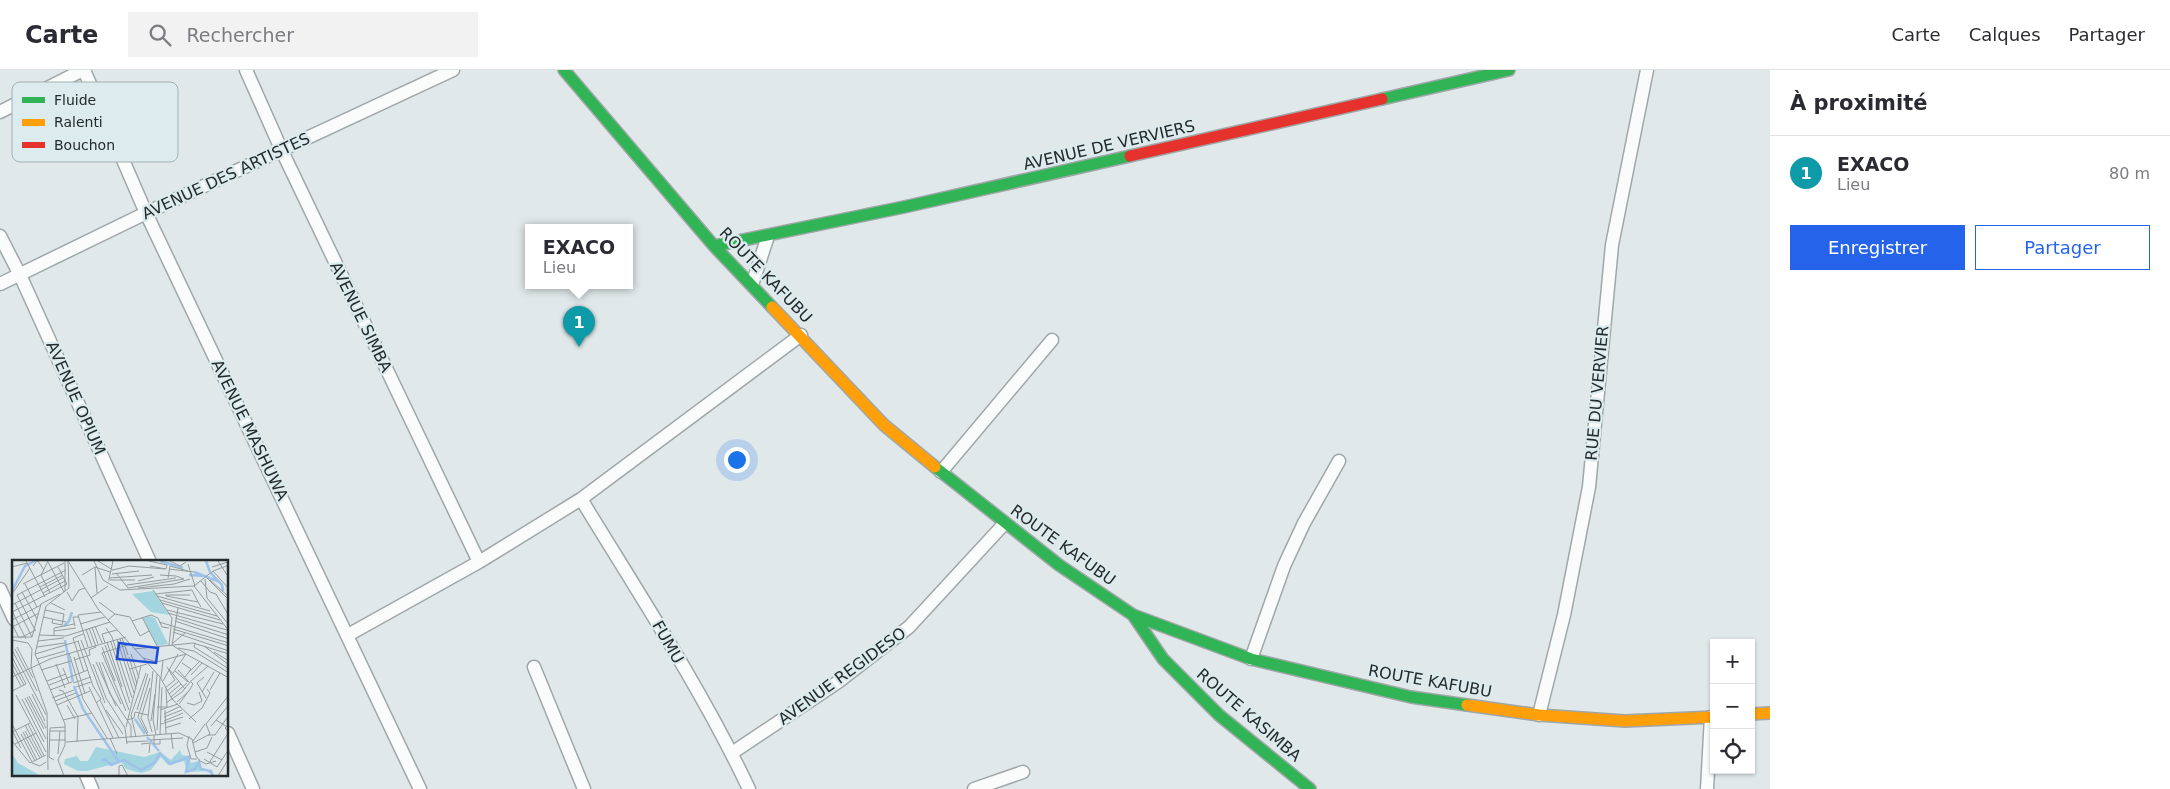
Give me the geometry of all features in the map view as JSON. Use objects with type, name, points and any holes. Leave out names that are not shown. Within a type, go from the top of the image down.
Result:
[{"type":"main road","name":"ROUTE KAFUBU","points":[[564,70],[714,246],[801,335],[884,425],[1059,565],[1133,615],[1251,659],[1411,697],[1540,715],[1626,721],[1710,717]]},
{"type":"main road","name":"AVENUE DE VERVIERS","points":[[714,246],[768,236],[1134,156],[1509,70]]},
{"type":"main road","name":"ROUTE KASIMBA","points":[[1133,615],[1163,659],[1219,715],[1310,789]]},
{"type":"main road","points":[[1755,714],[1770,713]]},
{"type":"street","points":[[60,82],[84,70]]},
{"type":"street","name":"AVENUE MASHUWA","points":[[84,70],[89,82]]},
{"type":"street","name":"AVENUE SIMBA","points":[[246,70],[282,151],[479,562]]},
{"type":"street","name":"AVENUE DES ARTISTES","points":[[0,284],[146,213],[453,70]]},
{"type":"street","name":"RUE DU VERVIER","points":[[1540,715],[1564,615],[1589,486],[1612,246],[1647,70]]},
{"type":"street","points":[[0,112],[12,106]]},
{"type":"street","name":"AVENUE MASHUWA","points":[[124,162],[146,213],[420,789]]},
{"type":"street","name":"AVENUE OPIUM","points":[[0,236],[20,275],[149,560]]},
{"type":"street","points":[[752,285],[768,236]]},
{"type":"street","points":[[348,635],[479,562],[581,499],[801,335]]},
{"type":"street","points":[[941,472],[1052,340]]},
{"type":"street","points":[[1251,659],[1284,566],[1304,524],[1339,461]]},
{"type":"street","name":"FUMU","points":[[581,499],[666,637],[732,753],[749,789]]},
{"type":"street","name":"AVENUE REGIDESO","points":[[732,753],[838,682],[909,627],[1005,523]]},
{"type":"street","points":[[0,589],[12,615]]},
{"type":"street","points":[[534,667],[584,789]]},
{"type":"street","points":[[1707,789],[1712,729]]},
{"type":"street","points":[[229,735],[253,789]]},
{"type":"street","points":[[974,789],[1023,772]]},
{"type":"street","points":[[86,776],[92,789]]},
{"type":"traffic: fast","points":[[564,70],[714,246],[772,307]]},
{"type":"traffic: fast","points":[[1382,99],[1509,70]]},
{"type":"traffic: fast","points":[[714,246],[904,207],[1130,156]]},
{"type":"traffic: fast","points":[[935,467],[1059,565],[1133,615],[1251,659],[1411,697],[1467,705]]},
{"type":"traffic: fast","points":[[1133,615],[1163,659],[1219,715],[1310,789]]},
{"type":"traffic: slow","points":[[772,307],[884,425],[935,467]]},
{"type":"traffic: slow","points":[[1467,705],[1539,715],[1625,721],[1710,717]]},
{"type":"traffic: slow","points":[[1755,714],[1770,713]]},
{"type":"traffic: jam","points":[[1130,156],[1382,99]]},
{"type":"place","name":"EXACO","points":[[579,347]]}]
